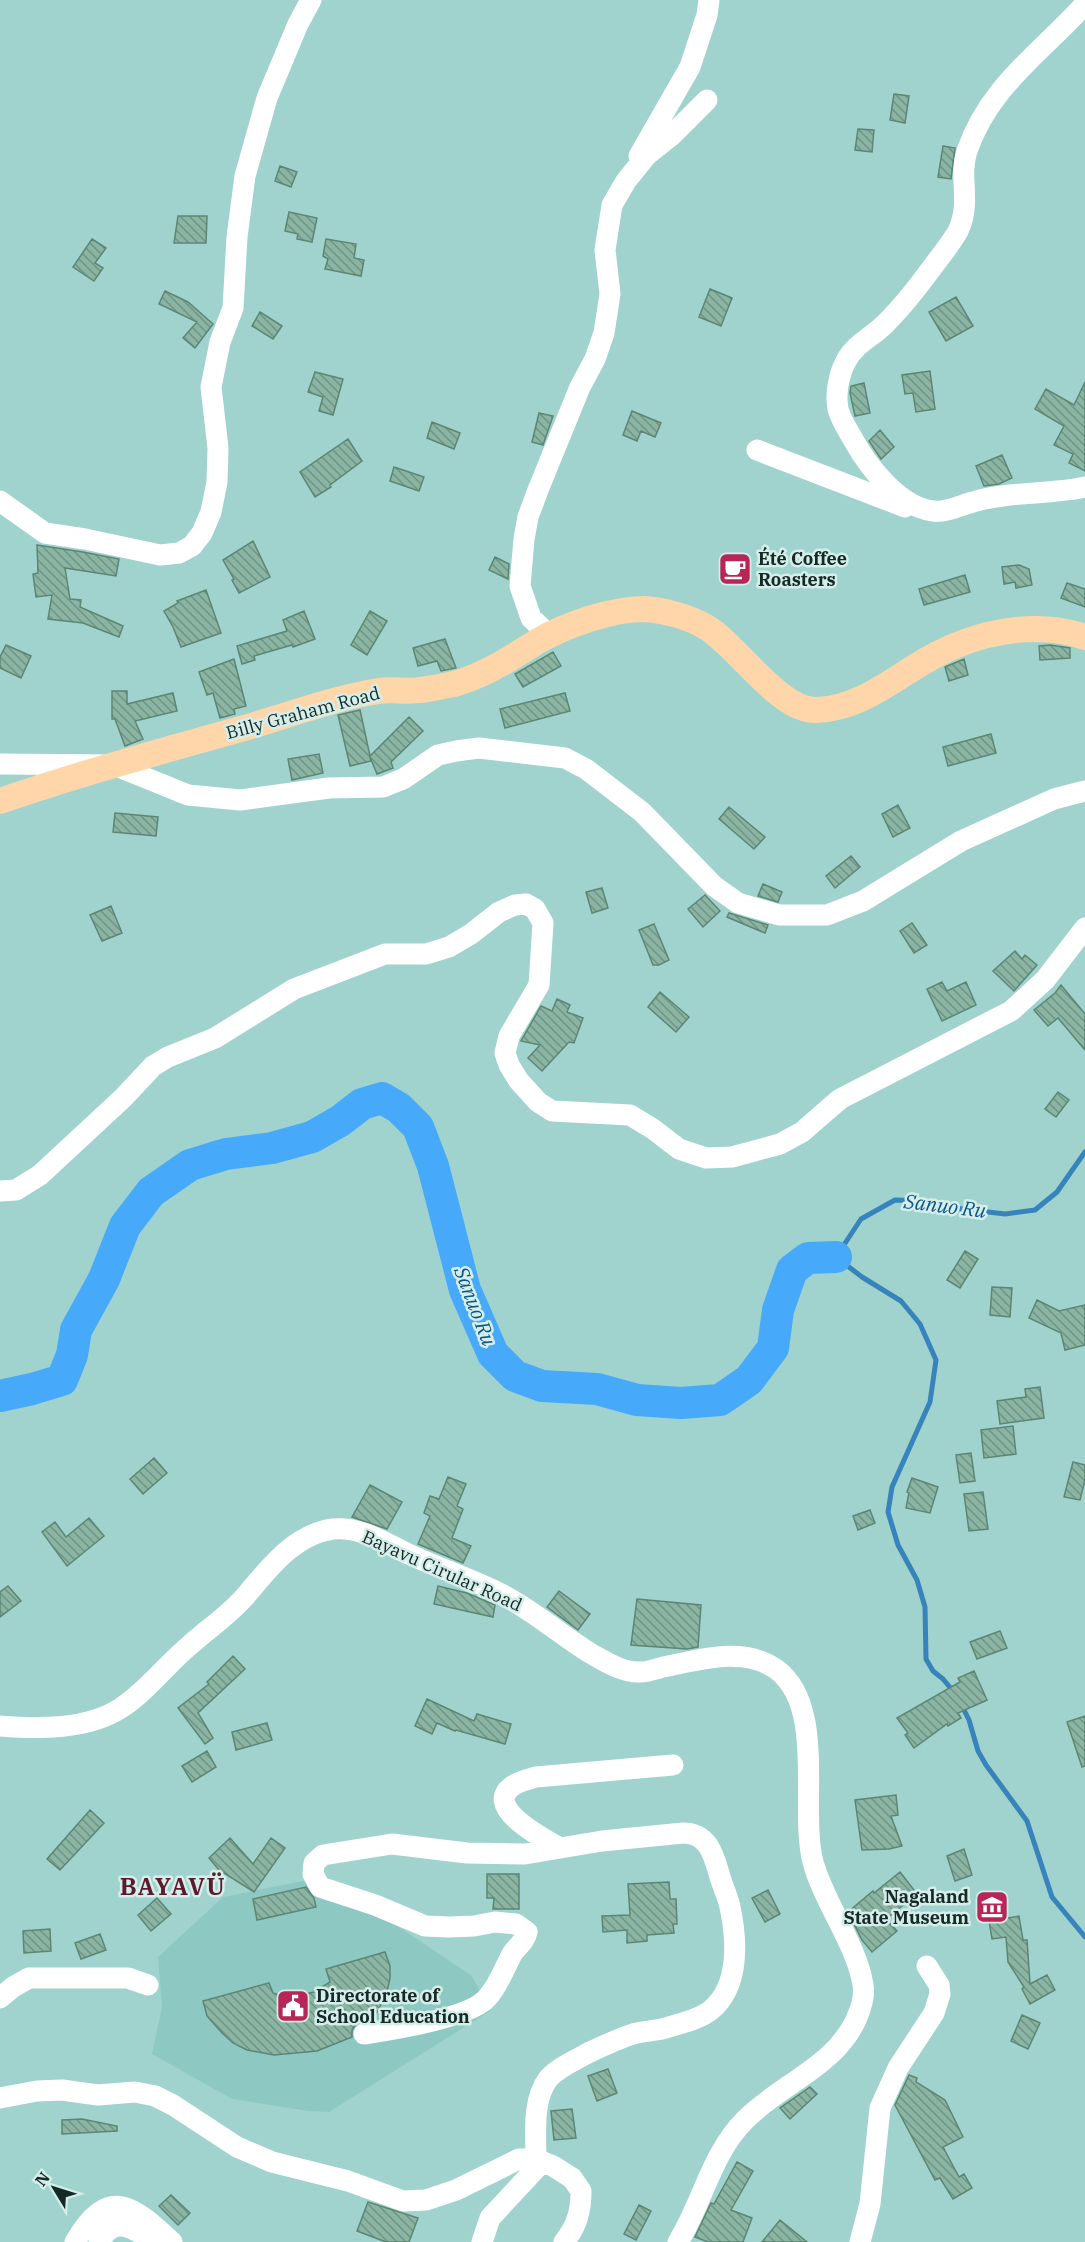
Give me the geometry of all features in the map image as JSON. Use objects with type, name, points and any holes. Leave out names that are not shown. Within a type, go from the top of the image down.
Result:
[{"type":"main road","name":"Billy Graham Road","points":[[0,801],[114,765],[379,691],[420,690],[456,683],[499,666],[549,635],[577,623],[611,614],[644,609],[679,615],[706,627],[785,699],[799,708],[814,711],[837,708],[860,699],[891,684],[930,657],[980,636],[1004,631],[1035,630],[1085,637]]},
{"type":"street","points":[[0,501],[45,533],[160,555],[179,553],[192,546],[202,533],[212,512],[217,482],[218,448],[211,387],[220,342],[233,308],[236,290],[237,237],[245,176],[267,98],[298,24],[311,0]]},
{"type":"street","points":[[549,635],[531,618],[520,586],[528,517],[604,333],[610,294],[605,250],[612,205],[690,67],[707,15],[709,0]]},
{"type":"street","points":[[933,511],[910,502],[896,492],[872,471],[862,457],[843,424],[838,409],[837,393],[841,373],[855,348],[885,324],[909,297],[958,231],[966,204],[964,177],[967,153],[986,110],[1022,66],[1085,4]]},
{"type":"street","points":[[626,181],[647,155],[672,135],[707,100]]},
{"type":"street","points":[[757,450],[898,506],[933,511],[1014,493],[1085,487]]},
{"type":"street","points":[[0,764],[114,765],[188,795],[240,800],[329,788],[383,787],[403,779],[438,755],[467,749],[515,751],[565,758],[586,770],[642,812],[714,886],[738,903],[779,915],[827,915],[863,901],[961,841],[1054,799],[1085,791]]},
{"type":"street","points":[[0,1191],[16,1190],[40,1175],[123,1098],[153,1066],[168,1057],[215,1038],[294,989],[371,958],[385,954],[426,954],[449,947],[471,934],[499,912],[515,905],[526,904],[535,909],[543,923],[539,985],[509,1036],[505,1053],[519,1081],[538,1102],[552,1111],[630,1114],[679,1149],[706,1158],[732,1157],[780,1144],[802,1132],[840,1099],[1011,1011],[1045,980],[1085,928]]},
{"type":"street","name":"Bayavu Cirular Road","points":[[3,1727],[75,1725],[102,1719],[123,1707],[192,1643],[230,1614],[281,1556],[300,1541],[331,1529],[348,1529],[370,1535],[414,1557],[498,1592],[539,1616],[589,1652],[620,1668],[640,1672],[693,1661],[734,1656],[761,1660],[780,1671],[794,1689],[804,1712],[812,1859],[829,1905],[858,1966],[864,1997],[852,2029],[840,2043],[812,2070],[746,2118],[729,2139],[714,2164],[689,2225],[678,2242]]},
{"type":"street","points":[[560,1848],[512,1816],[506,1808],[504,1799],[508,1790],[516,1784],[536,1777],[673,1765]]},
{"type":"street","points":[[364,2034],[407,2027],[460,2013],[486,2000],[503,1977],[513,1953],[525,1941],[526,1932],[516,1924],[495,1922],[448,1928],[425,1926],[375,1905],[320,1887],[313,1874],[314,1863],[323,1855],[392,1844],[467,1853],[525,1854],[602,1841],[693,1833],[703,1839],[712,1852],[729,1905],[735,1939],[729,1988],[709,2011],[666,2028],[633,2034],[597,2049],[572,2062],[549,2078],[542,2091],[536,2115],[539,2161],[490,2218],[482,2242]]},
{"type":"street","points":[[860,2242],[870,2204],[880,2108],[898,2068],[934,2013],[940,1994],[939,1985],[927,1966]]},
{"type":"street","points":[[0,1998],[29,1978],[128,1978],[148,1985]]},
{"type":"street","points":[[0,2098],[37,2091],[62,2090],[98,2095],[135,2092],[155,2096],[173,2105],[237,2147],[263,2159],[348,2181],[403,2201],[426,2200],[456,2190],[508,2162],[519,2159],[539,2161],[553,2166],[572,2178],[581,2192],[581,2205],[574,2230],[564,2242]]},
{"type":"street","points":[[75,2242],[99,2211],[112,2205],[134,2210],[172,2242]]},
{"type":"street","points":[[99,2242],[105,2232],[112,2227],[122,2226],[136,2230],[156,2242]]},
{"type":"shaded area","points":[[303,1881],[390,1921],[472,1976],[490,2011],[329,2112],[232,2099],[152,2054],[162,2007],[158,1957],[223,1897]]},
{"type":"building","points":[[894,94],[909,96],[905,123],[890,120]]},
{"type":"building","points":[[858,129],[874,130],[872,152],[855,150]]},
{"type":"building","points":[[943,146],[955,148],[951,179],[938,177]]},
{"type":"building","points":[[280,166],[297,172],[291,187],[275,181]]},
{"type":"building","points":[[289,212],[317,218],[312,242],[297,239],[298,234],[285,231]]},
{"type":"building","points":[[178,216],[207,216],[206,243],[174,243]]},
{"type":"building","points":[[92,239],[106,248],[95,263],[103,268],[94,281],[73,267]]},
{"type":"building","points":[[326,239],[356,244],[354,258],[364,260],[361,276],[325,269],[328,259],[323,256]]},
{"type":"building","points":[[710,289],[732,298],[721,326],[699,317]]},
{"type":"building","points":[[165,291],[188,302],[213,324],[195,348],[183,338],[197,322],[159,304]]},
{"type":"building","points":[[956,297],[973,326],[946,341],[929,312]]},
{"type":"building","points":[[260,312],[282,326],[273,339],[252,326]]},
{"type":"building","points":[[930,371],[935,409],[916,412],[913,393],[905,394],[902,375]]},
{"type":"building","points":[[315,372],[343,379],[333,415],[319,411],[323,397],[308,392]]},
{"type":"building","points":[[1085,382],[1085,471],[1069,463],[1073,454],[1054,445],[1064,426],[1035,409],[1046,389],[1074,405]]},
{"type":"building","points":[[864,383],[870,413],[855,416],[850,393],[851,386]]},
{"type":"building","points":[[632,411],[661,423],[655,437],[641,431],[637,441],[623,435]]},
{"type":"building","points":[[539,413],[553,416],[543,445],[532,442]]},
{"type":"building","points":[[432,422],[460,433],[454,449],[427,438]]},
{"type":"building","points":[[880,430],[894,447],[881,459],[869,441]]},
{"type":"building","points":[[348,439],[362,461],[315,497],[300,472]]},
{"type":"building","points":[[1002,455],[1012,478],[999,484],[984,486],[976,466]]},
{"type":"building","points":[[394,467],[424,477],[419,491],[390,481]]},
{"type":"building","points":[[253,541],[270,577],[239,593],[223,560]]},
{"type":"building","points":[[37,545],[119,559],[116,576],[65,568],[70,599],[81,600],[80,607],[123,626],[119,637],[83,623],[48,619],[52,595],[36,597],[33,574],[38,573]]},
{"type":"building","points":[[495,557],[509,564],[508,579],[489,570]]},
{"type":"building","points":[[1019,565],[1029,569],[1032,585],[1016,588],[1015,582],[1004,584],[1002,567]]},
{"type":"building","points":[[965,575],[970,592],[924,605],[919,589]]},
{"type":"building","points":[[1067,583],[1085,589],[1085,607],[1061,598]]},
{"type":"building","points":[[206,590],[221,633],[181,647],[164,611],[178,603],[177,601]]},
{"type":"building","points":[[304,611],[315,639],[293,647],[292,645],[254,656],[255,660],[242,664],[237,646],[287,631],[283,620]]},
{"type":"building","points":[[370,611],[387,621],[367,655],[351,645]]},
{"type":"building","points":[[445,639],[456,668],[441,671],[437,661],[418,666],[413,648]]},
{"type":"building","points":[[6,645],[31,656],[21,678],[0,668],[0,657]]},
{"type":"building","points":[[1039,646],[1070,648],[1070,658],[1040,660]]},
{"type":"building","points":[[553,652],[561,666],[523,687],[515,674]]},
{"type":"building","points":[[234,659],[246,706],[234,709],[235,714],[220,718],[213,693],[207,695],[199,672]]},
{"type":"building","points":[[964,659],[968,675],[949,681],[945,667]]},
{"type":"building","points":[[112,691],[127,691],[127,704],[173,693],[177,711],[135,721],[143,739],[125,746],[115,719],[112,719]]},
{"type":"building","points":[[565,693],[570,711],[505,728],[500,709]]},
{"type":"building","points":[[360,710],[370,756],[409,717],[423,731],[391,762],[393,768],[377,774],[370,757],[371,761],[350,766],[338,715]]},
{"type":"building","points":[[991,734],[996,753],[948,766],[943,747]]},
{"type":"building","points":[[319,754],[323,773],[292,780],[288,759]]},
{"type":"building","points":[[898,805],[910,828],[893,837],[882,814]]},
{"type":"building","points":[[729,807],[765,837],[754,849],[719,819]]},
{"type":"building","points":[[115,813],[158,817],[156,836],[113,832]]},
{"type":"building","points":[[851,856],[860,867],[835,888],[826,876]]},
{"type":"building","points":[[763,884],[782,892],[778,902],[758,896]]},
{"type":"building","points":[[602,888],[608,908],[592,913],[586,892]]},
{"type":"building","points":[[705,895],[720,911],[703,927],[688,909]]},
{"type":"building","points":[[111,906],[122,933],[102,941],[90,915]]},
{"type":"building","points":[[729,913],[768,925],[765,933],[727,917]]},
{"type":"building","points":[[912,923],[927,945],[914,953],[900,931]]},
{"type":"building","points":[[654,924],[669,960],[659,965],[653,965],[639,930]]},
{"type":"building","points":[[1015,951],[1022,959],[1025,955],[1037,965],[1014,991],[993,971]]},
{"type":"building","points":[[942,982],[947,991],[966,982],[976,1005],[942,1021],[927,989]]},
{"type":"building","points":[[1061,985],[1085,1014],[1085,1050],[1058,1018],[1048,1026],[1034,1010]]},
{"type":"building","points":[[660,992],[689,1017],[676,1032],[648,1007]]},
{"type":"building","points":[[557,999],[570,1005],[567,1012],[583,1018],[574,1043],[569,1042],[542,1071],[528,1058],[540,1045],[521,1041],[541,1006],[552,1011]]},
{"type":"building","points":[[1058,1092],[1069,1100],[1056,1117],[1045,1109]]},
{"type":"building","points":[[965,1251],[978,1259],[960,1288],[947,1280]]},
{"type":"building","points":[[992,1287],[1012,1288],[1010,1317],[990,1315]]},
{"type":"building","points":[[1037,1300],[1059,1311],[1085,1305],[1085,1345],[1065,1350],[1061,1333],[1029,1318]]},
{"type":"building","points":[[1040,1387],[1044,1418],[1000,1424],[997,1401],[1026,1397],[1025,1389]]},
{"type":"building","points":[[1013,1426],[1016,1454],[984,1458],[981,1430]]},
{"type":"building","points":[[971,1453],[975,1481],[960,1483],[956,1455]]},
{"type":"building","points":[[154,1458],[167,1473],[143,1494],[130,1479]]},
{"type":"building","points":[[1073,1462],[1085,1465],[1085,1480],[1080,1500],[1064,1497]]},
{"type":"building","points":[[448,1477],[466,1484],[457,1506],[463,1509],[452,1538],[471,1546],[463,1563],[418,1544],[430,1516],[424,1513],[430,1496],[439,1499]]},
{"type":"building","points":[[912,1478],[938,1487],[930,1513],[906,1508],[909,1493],[907,1492]]},
{"type":"building","points":[[370,1485],[402,1502],[387,1529],[352,1517]]},
{"type":"building","points":[[983,1492],[988,1529],[969,1531],[964,1494]]},
{"type":"building","points":[[870,1510],[875,1523],[858,1530],[853,1516]]},
{"type":"building","points":[[89,1518],[104,1536],[67,1566],[42,1532],[55,1522],[66,1537]]},
{"type":"building","points":[[8,1586],[21,1601],[0,1617],[0,1592]]},
{"type":"building","points":[[438,1586],[467,1593],[495,1605],[493,1617],[434,1604]]},
{"type":"building","points":[[559,1591],[590,1614],[578,1630],[547,1607]]},
{"type":"building","points":[[637,1599],[701,1605],[698,1647],[687,1649],[631,1645]]},
{"type":"building","points":[[1000,1631],[1007,1648],[977,1659],[970,1642]]},
{"type":"building","points":[[233,1656],[245,1669],[198,1713],[213,1738],[205,1744],[178,1708],[209,1684],[207,1682]]},
{"type":"building","points":[[974,1671],[987,1700],[958,1713],[961,1718],[948,1726],[947,1724],[914,1748],[905,1735],[908,1733],[897,1718],[960,1682],[958,1678]]},
{"type":"building","points":[[427,1699],[474,1721],[477,1714],[511,1724],[505,1744],[455,1731],[437,1723],[432,1734],[415,1726]]},
{"type":"building","points":[[1085,1716],[1085,1766],[1082,1767],[1067,1722]]},
{"type":"building","points":[[267,1723],[272,1740],[236,1750],[232,1732]]},
{"type":"building","points":[[207,1751],[216,1767],[192,1782],[182,1766]]},
{"type":"building","points":[[896,1795],[898,1815],[891,1816],[902,1846],[862,1850],[855,1800]]},
{"type":"building","points":[[90,1810],[104,1823],[60,1870],[47,1859]]},
{"type":"building","points":[[230,1838],[253,1864],[271,1838],[285,1848],[254,1892],[219,1870],[209,1858]]},
{"type":"building","points":[[964,1849],[972,1875],[955,1881],[947,1856]]},
{"type":"building","points":[[900,1872],[917,1894],[886,1919],[897,1931],[872,1952],[862,1940],[848,1912]]},
{"type":"building","points":[[487,1874],[519,1874],[519,1909],[493,1909],[494,1898],[487,1898]]},
{"type":"building","points":[[669,1882],[670,1899],[676,1899],[677,1924],[673,1924],[674,1933],[647,1935],[647,1941],[627,1943],[627,1930],[603,1932],[602,1916],[630,1915],[628,1884]]},
{"type":"building","points":[[306,1887],[314,1898],[316,1907],[257,1920],[253,1899]]},
{"type":"building","points":[[768,1890],[780,1914],[765,1922],[752,1898]]},
{"type":"building","points":[[157,1898],[171,1914],[151,1931],[138,1915]]},
{"type":"building","points":[[1019,1916],[1023,1940],[1027,1940],[1030,1984],[1047,1975],[1055,1990],[1030,2004],[1022,1989],[1024,1987],[1008,1962],[1006,1937],[992,1939],[989,1921]]},
{"type":"building","points":[[50,1929],[51,1951],[24,1953],[23,1931]]},
{"type":"building","points":[[100,1934],[106,1950],[81,1959],[75,1943]]},
{"type":"building","name":"Directorate of School Education","points":[[385,1952],[390,1966],[390,1978],[387,1992],[378,2011],[370,2020],[356,2024],[352,2030],[352,2037],[317,2051],[274,2055],[247,2050],[233,2043],[207,2016],[203,2001],[269,1983],[273,1993],[282,1996],[314,1992],[330,1982],[326,1969]]},
{"type":"building","points":[[1022,2015],[1040,2023],[1028,2049],[1011,2041]]},
{"type":"building","points":[[608,2069],[617,2093],[597,2101],[588,2076]]},
{"type":"building","points":[[909,2075],[917,2078],[916,2082],[945,2100],[963,2137],[943,2147],[959,2177],[964,2174],[972,2188],[953,2199],[940,2178],[935,2180],[895,2105]]},
{"type":"building","points":[[810,2087],[817,2094],[790,2119],[780,2108]]},
{"type":"building","points":[[572,2109],[576,2138],[554,2140],[551,2111]]},
{"type":"building","points":[[82,2119],[117,2126],[117,2131],[62,2134],[62,2120]]},
{"type":"building","points":[[737,2162],[753,2171],[731,2210],[752,2218],[743,2242],[708,2242],[695,2237],[711,2203],[714,2204]]},
{"type":"building","points":[[171,2195],[190,2213],[178,2225],[159,2206]]},
{"type":"building","points":[[368,2202],[418,2218],[409,2242],[386,2242],[357,2231]]},
{"type":"building","points":[[639,2205],[651,2211],[636,2240],[624,2234]]},
{"type":"building","points":[[780,2220],[807,2242],[762,2242]]},
{"type":"waterway","name":"Sanuo Ru","points":[[0,1396],[62,1380],[72,1355],[76,1330],[104,1279],[125,1226],[151,1192],[190,1165],[226,1154],[272,1148],[312,1137],[340,1121],[362,1104],[382,1098],[399,1108],[418,1127],[433,1166],[465,1290],[493,1354],[515,1376],[542,1386],[597,1389],[637,1400],[681,1403],[720,1400],[749,1380],[773,1348],[778,1310],[792,1270],[808,1258],[836,1257]]},
{"type":"waterway","points":[[953,1691],[933,1671],[926,1659],[925,1607],[917,1580],[898,1545],[888,1512],[892,1487],[930,1402],[936,1360],[920,1324],[901,1301],[862,1277],[836,1257],[861,1219],[895,1200],[928,1201],[954,1208],[1005,1214],[1035,1210],[1057,1192],[1085,1152]]},
{"type":"waterway","points":[[961,1704],[969,1720],[978,1751],[1027,1821],[1052,1897],[1085,1937]]},
{"type":"place","name":"Été Coffee Roasters","points":[[735,569]]},
{"type":"place","name":"Nagaland State Museum","points":[[992,1907]]},
{"type":"place","name":"Directorate of School Education","points":[[293,2006]]},
{"type":"district","name":"BAYAVÜ","points":[[173,1887]]}]
